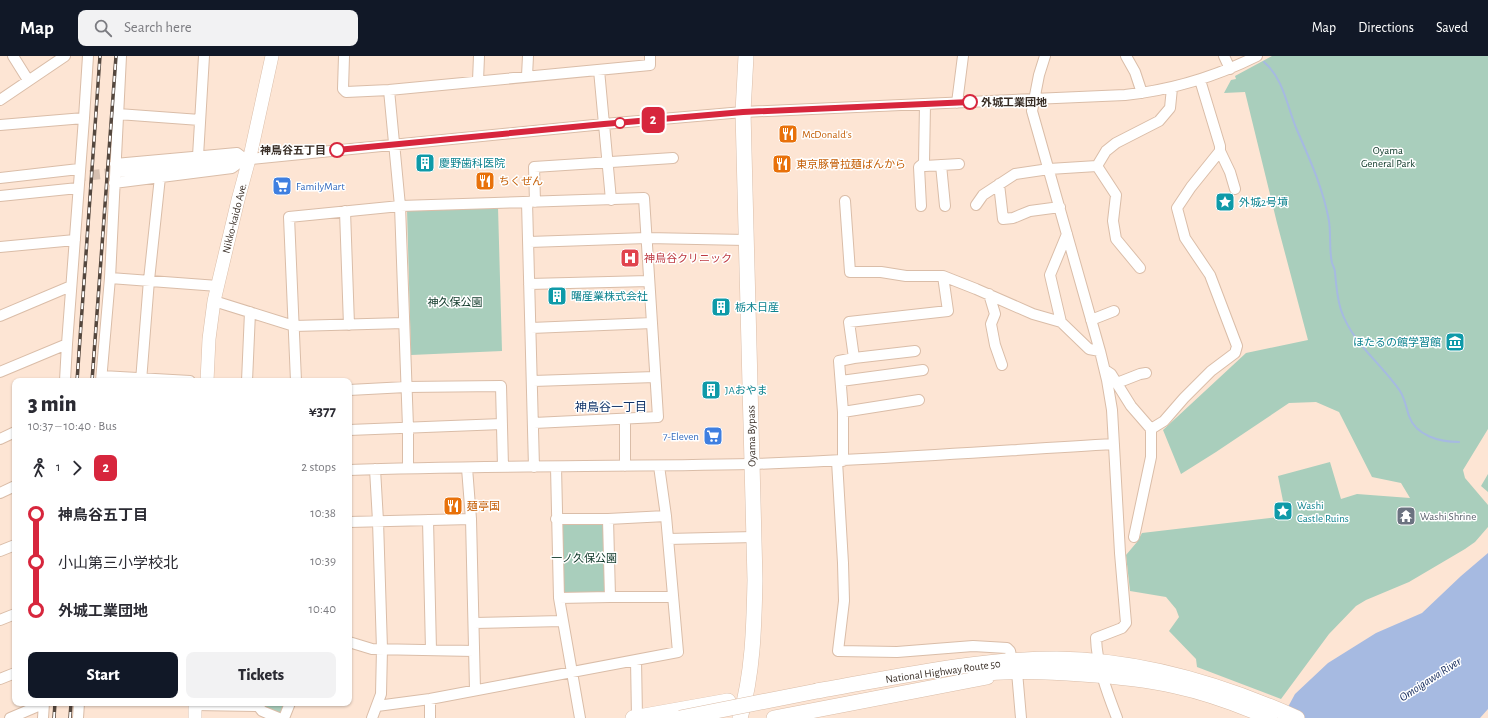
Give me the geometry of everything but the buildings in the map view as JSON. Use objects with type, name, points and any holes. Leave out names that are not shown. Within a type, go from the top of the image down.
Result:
[{"type":"highway","name":"Oyama Bypass","points":[[740,718],[746,698],[754,612],[754,537],[743,112],[746,56]]},
{"type":"highway","name":"National Highway Route 50","points":[[680,718],[818,696],[940,680],[1058,659],[1101,668],[1121,677],[1210,690],[1261,702],[1297,718]]},
{"type":"highway","points":[[635,718],[919,664],[944,661],[968,665]]},
{"type":"highway","name":"National Highway Route 50","points":[[730,718],[818,696],[968,665],[1012,668]]},
{"type":"highway","points":[[774,718],[968,682],[1012,668]]},
{"type":"highway","name":"National Highway Route 50","points":[[1210,690],[1270,718]]},
{"type":"main road","name":"Nikko-kaido Ave.","points":[[207,378],[208,339],[214,301],[272,56]]},
{"type":"street","points":[[13,56],[28,80]]},
{"type":"street","points":[[0,100],[65,56]]},
{"type":"street","points":[[65,378],[75,240],[78,188],[77,173],[84,118],[88,56]]},
{"type":"street","points":[[101,378],[110,278],[114,183],[117,168],[121,56]]},
{"type":"street","points":[[198,156],[204,56]]},
{"type":"street","points":[[344,56],[343,89],[346,92],[389,90],[650,65],[650,56]]},
{"type":"street","points":[[478,81],[479,56]]},
{"type":"street","points":[[527,76],[528,56]]},
{"type":"street","points":[[956,103],[962,56]]},
{"type":"street","points":[[1045,56],[1033,100],[1032,111],[1100,351],[1112,410],[1126,623],[1122,628],[1096,638],[1101,668],[1117,718]]},
{"type":"street","points":[[1126,56],[1142,93]]},
{"type":"street","points":[[1224,56],[1230,69]]},
{"type":"street","points":[[117,168],[247,159],[743,112],[1033,100],[1142,93],[1172,88],[1200,80],[1230,69],[1257,56]]},
{"type":"street","points":[[599,70],[611,200]]},
{"type":"street","points":[[1200,80],[1220,146],[1220,151],[1235,189]]},
{"type":"street","points":[[1097,166],[1106,150],[1116,143],[1159,121],[1170,108],[1172,88]]},
{"type":"street","points":[[389,90],[400,206],[408,427],[408,468]]},
{"type":"street","points":[[924,163],[925,104]]},
{"type":"street","points":[[118,114],[200,120]]},
{"type":"street","points":[[0,125],[84,118]]},
{"type":"street","points":[[1150,429],[1164,421],[1211,371],[1235,354],[1237,346],[1210,275],[1185,238],[1180,224],[1177,208],[1191,187],[1220,151]]},
{"type":"street","points":[[117,168],[198,156],[237,153],[247,159]]},
{"type":"street","points":[[534,467],[533,381],[528,242],[534,166],[608,163],[673,158]]},
{"type":"street","points":[[114,183],[232,168],[247,159]]},
{"type":"street","points":[[924,163],[925,166],[959,164]]},
{"type":"street","points":[[921,206],[919,167],[924,163]]},
{"type":"street","points":[[941,165],[945,206]]},
{"type":"street","points":[[976,205],[983,195],[1015,174],[1049,169],[1097,166]]},
{"type":"street","points":[[1097,166],[1116,195],[1113,221],[1116,239],[1140,268]]},
{"type":"street","points":[[0,178],[77,173]]},
{"type":"street","points":[[0,185],[77,173]]},
{"type":"street","points":[[141,378],[160,177]]},
{"type":"street","points":[[999,184],[1003,219],[1013,218],[1030,211],[1060,207]]},
{"type":"street","points":[[0,196],[78,188]]},
{"type":"street","points":[[296,378],[290,217],[400,206],[644,198],[658,417],[625,420],[534,423]]},
{"type":"street","points":[[845,201],[850,272],[881,272],[906,276],[943,276],[989,294],[1033,314],[1061,322],[1089,349],[1100,351]]},
{"type":"street","points":[[345,211],[349,325]]},
{"type":"street","points":[[1061,322],[1050,275],[1067,234]]},
{"type":"street","points":[[528,242],[647,238],[746,240]]},
{"type":"street","points":[[0,247],[75,240]]},
{"type":"street","points":[[854,358],[849,322],[948,311],[943,276]]},
{"type":"street","points":[[110,278],[218,286]]},
{"type":"street","points":[[529,284],[649,281]]},
{"type":"street","points":[[0,316],[72,286]]},
{"type":"street","points":[[989,294],[995,314],[991,324],[995,345],[1002,365]]},
{"type":"street","points":[[214,301],[294,326],[404,323]]},
{"type":"street","points":[[1091,320],[1114,311]]},
{"type":"street","points":[[247,378],[250,312]]},
{"type":"street","points":[[531,328],[652,323]]},
{"type":"street","points":[[0,372],[67,344]]},
{"type":"street","points":[[915,351],[839,361],[843,412],[840,461],[844,601],[838,651],[898,652],[973,646],[1007,648],[1010,651],[1021,718]]},
{"type":"street","points":[[841,381],[923,370]]},
{"type":"street","points":[[1105,370],[1111,374],[1131,406],[1150,429],[1151,457],[1134,537]]},
{"type":"street","points":[[1117,383],[1146,373]]},
{"type":"street","points":[[533,381],[655,377]]},
{"type":"street","points":[[352,390],[406,387],[501,386],[503,467]]},
{"type":"street","points":[[843,412],[920,400]]},
{"type":"street","points":[[625,420],[625,466]]},
{"type":"street","points":[[352,430],[502,424]]},
{"type":"street","points":[[0,439],[12,435]]},
{"type":"street","points":[[352,470],[752,464],[840,461],[1114,444]]},
{"type":"street","points":[[377,706],[430,699],[678,652],[660,466]]},
{"type":"street","points":[[556,467],[559,598],[580,718]]},
{"type":"street","points":[[467,468],[471,519],[475,690]]},
{"type":"street","points":[[372,718],[381,694],[382,649],[375,469]]},
{"type":"street","points":[[0,492],[12,487]]},
{"type":"street","points":[[556,519],[608,519],[666,516]]},
{"type":"street","points":[[352,522],[471,519]]},
{"type":"street","points":[[608,519],[610,596]]},
{"type":"street","points":[[428,520],[431,650]]},
{"type":"street","points":[[668,539],[754,537]]},
{"type":"street","points":[[0,551],[12,546]]},
{"type":"street","points":[[559,598],[610,596],[673,597]]},
{"type":"street","points":[[0,620],[12,615]]},
{"type":"street","points":[[474,623],[562,621]]},
{"type":"street","points":[[352,643],[372,649],[474,651]]},
{"type":"street","points":[[635,718],[636,660]]},
{"type":"street","points":[[0,679],[12,674]]},
{"type":"street","points":[[430,699],[430,718]]},
{"type":"street","points":[[10,718],[39,706]]},
{"type":"street","points":[[43,718],[44,706]]},
{"type":"street","points":[[78,718],[79,706]]},
{"type":"street","points":[[193,708],[236,706]]},
{"type":"street","points":[[259,706],[262,711],[279,718]]},
{"type":"street","points":[[284,718],[289,706]]},
{"type":"green space","name":"Oyama General Park","points":[[1272,56],[1488,56],[1488,429],[1463,470],[1465,478],[1488,505],[1488,527],[1475,542],[1465,549],[1409,582],[1366,600],[1356,606],[1329,634],[1281,699],[1197,667],[1196,659],[1169,631],[1179,617],[1176,609],[1166,597],[1130,591],[1126,555],[1137,542],[1142,533],[1286,516],[1278,476],[1330,462],[1341,499],[1357,494],[1410,498],[1401,483],[1372,477],[1339,412],[1316,402],[1289,403],[1181,474],[1163,430],[1246,353],[1308,340],[1277,223],[1245,92],[1224,93],[1231,80],[1236,79],[1235,76]]},
{"type":"green space","name":"神久保公園","points":[[498,207],[502,351],[411,355],[407,210]]},
{"type":"green space","points":[[1488,474],[1488,492],[1481,486]]},
{"type":"green space","name":"一ノ久保公園","points":[[605,521],[607,594],[562,596],[560,523]]},
{"type":"green space","points":[[264,706],[285,706],[281,715],[264,708]]},
{"type":"water","name":"Omoigawa River","points":[[1488,553],[1488,709],[1480,718],[1282,718],[1295,694],[1328,663],[1376,633],[1422,613]]},
{"type":"waterway","points":[[1264,62],[1271,69],[1281,85],[1316,174],[1329,221],[1331,258],[1335,271],[1336,287],[1341,310],[1346,322],[1359,343],[1400,391],[1412,423],[1423,433],[1437,439],[1459,442]]},
{"type":"tunnel","points":[[75,177],[119,172]]},
{"type":"railway","points":[[77,378],[100,56]]},
{"type":"railway","points":[[92,378],[116,56]]},
{"type":"railway","points":[[54,718],[55,706]]},
{"type":"railway","points":[[70,718],[71,706]]},
{"type":"bus line","name":"2","points":[[337,150],[743,112],[970,102]]},
{"type":"place","name":"外城工業団地","points":[[970,102]]},
{"type":"place","name":"McDonald's","points":[[788,134]]},
{"type":"place","name":"神鳥谷五丁目","points":[[337,150]]},
{"type":"place","name":"慶野歯科医院","points":[[425,163]]},
{"type":"place","name":"東京豚骨拉麺ばんから","points":[[782,164]]},
{"type":"place","name":"ちくぜん","points":[[485,181]]},
{"type":"place","name":"FamilyMart","points":[[282,186]]},
{"type":"place","name":"外城2号墳","points":[[1225,202]]},
{"type":"place","name":"神鳥谷クリニック","points":[[630,258]]},
{"type":"place","name":"曙産業株式会社","points":[[557,296]]},
{"type":"place","name":"栃木日産","points":[[721,307]]},
{"type":"place","name":"ほたるの館学習館","points":[[1455,342]]},
{"type":"place","name":"JAおやま","points":[[711,390]]},
{"type":"place","name":"7-Eleven","points":[[713,436]]},
{"type":"place","name":"麺亭国","points":[[453,506]]},
{"type":"place","name":"Washi Castle Ruins","points":[[1283,511]]},
{"type":"place","name":"Washi Shrine","points":[[1406,516]]},
{"type":"district","name":"神鳥谷一丁目","points":[[611,407]]}]
